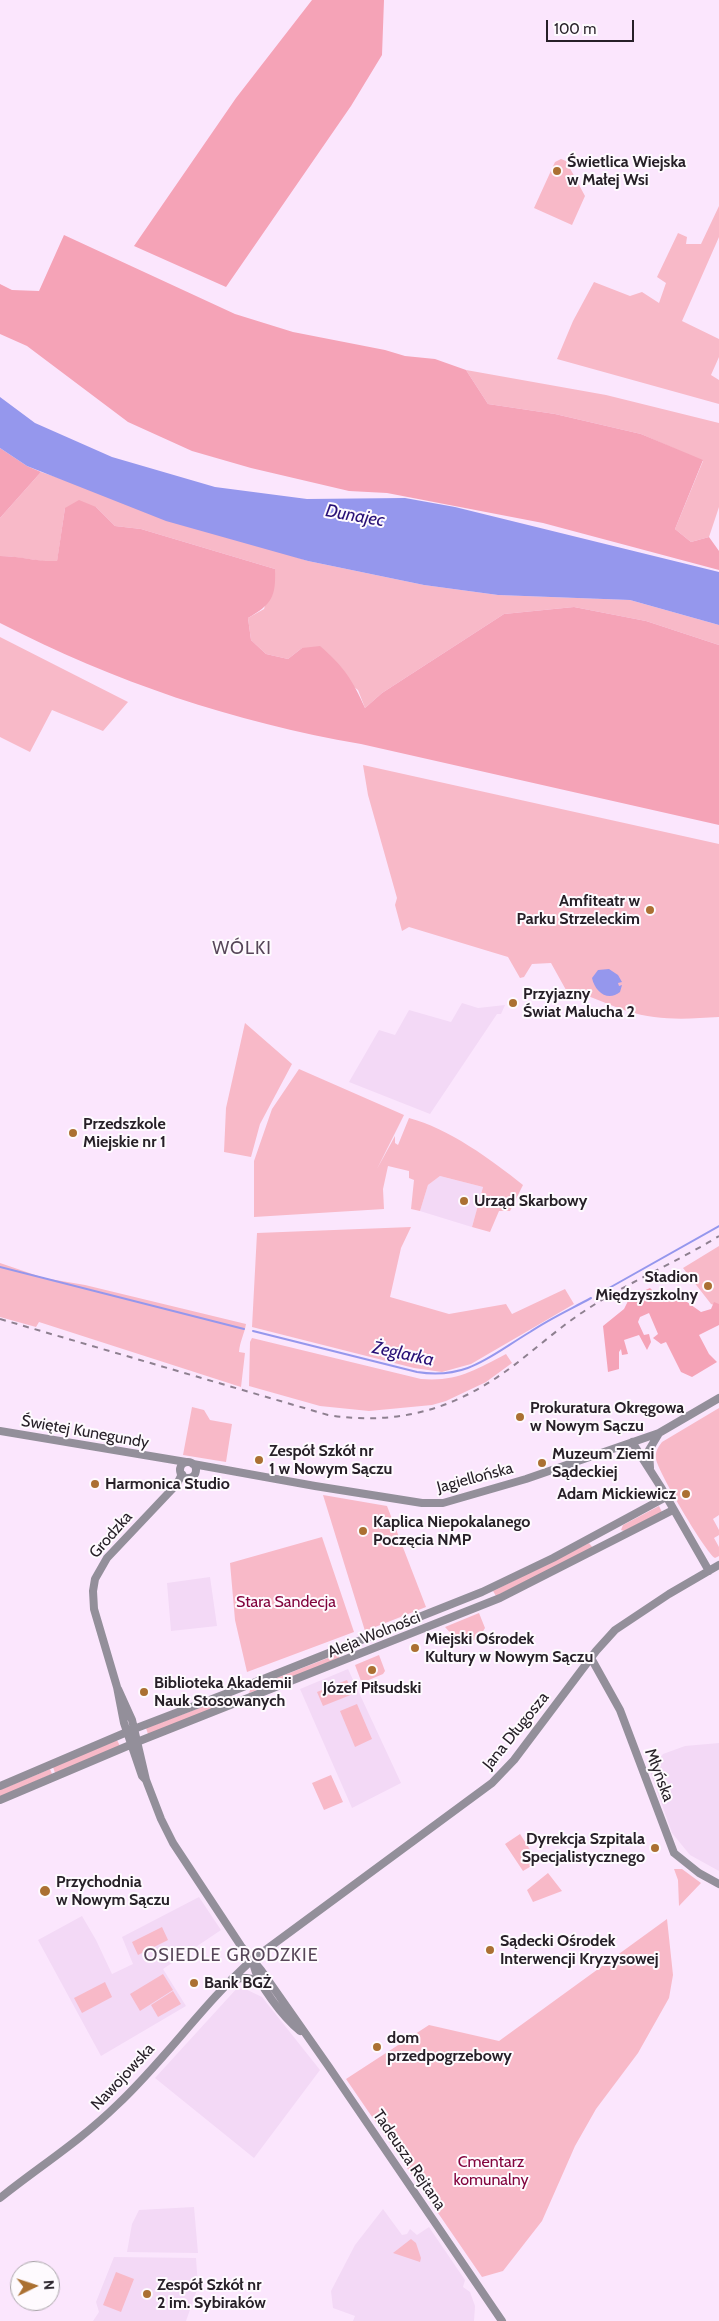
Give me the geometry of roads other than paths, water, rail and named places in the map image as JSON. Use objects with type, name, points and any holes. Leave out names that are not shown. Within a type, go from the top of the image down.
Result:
[{"type":"street","name":"Jagiellońska","points":[[186,1469],[315,1486],[422,1503],[443,1503],[517,1481],[659,1433],[719,1398]]},
{"type":"street","name":"Świętej Kunegundy","points":[[0,1431],[166,1459],[186,1469]]},
{"type":"street","points":[[654,1476],[648,1454],[652,1442],[659,1433]]},
{"type":"street","points":[[632,1442],[709,1571]]},
{"type":"street","name":"Grodzka","points":[[186,1469],[167,1495],[115,1547],[101,1565],[95,1578],[93,1600],[95,1617],[117,1687],[124,1699],[142,1776],[146,1780],[161,1820],[173,1843],[252,1960]]},
{"type":"street","name":"Aleja Wolności","points":[[0,1786],[130,1730],[482,1592],[615,1526],[666,1497]]},
{"type":"street","name":"Aleja Wolności","points":[[0,1800],[134,1744],[500,1598],[673,1510]]},
{"type":"street","points":[[615,1526],[621,1537]]},
{"type":"street","name":"Jana Długosza","points":[[252,1960],[496,1779],[514,1760],[607,1638],[625,1622],[719,1565]]},
{"type":"street","name":"Młyńska","points":[[591,1658],[620,1710],[674,1853],[699,1873],[719,1884]]},
{"type":"street","name":"Nawojowska","points":[[0,2198],[90,2132],[127,2096],[232,1979],[252,1960]]},
{"type":"street","name":"Tadeusza Rejtana","points":[[252,1960],[260,1980],[292,2024],[309,2039]]},
{"type":"street","name":"Tadeusza Rejtana","points":[[252,1960],[309,2039],[502,2321]]},
{"type":"street","points":[[232,1979],[260,1980]]},
{"type":"water","name":"Dunajec","points":[[0,397],[35,423],[112,457],[215,487],[307,499],[405,498],[455,507],[719,572],[719,625],[630,600],[498,595],[424,585],[308,561],[166,521],[27,466],[0,448]]},
{"type":"water","points":[[609,969],[618,975],[622,982],[618,983],[619,986],[622,985],[620,992],[607,996],[596,988],[592,978],[598,970]]},
{"type":"waterway","name":"Żeglarka","points":[[602,1292],[719,1226]]},
{"type":"waterway","name":"Żeglarka","points":[[0,1267],[244,1329]]},
{"type":"waterway","name":"Żeglarka","points":[[253,1331],[417,1372],[435,1374],[464,1369],[477,1364],[591,1298]]},
{"type":"railway","points":[[0,1319],[328,1415],[354,1418],[403,1416],[426,1411],[448,1403],[492,1381],[589,1308],[719,1236]]},
{"type":"place","name":"Świetlica Wiejska w Małej Wsi","points":[[557,171]]},
{"type":"place","name":"Amfiteatr w Parku Strzeleckim","points":[[650,910]]},
{"type":"place","name":"Przyjazny Świat Malucha 2","points":[[513,1003]]},
{"type":"place","name":"Przedszkole Miejskie nr 1","points":[[73,1133]]},
{"type":"place","name":"Urząd Skarbowy","points":[[464,1201]]},
{"type":"place","name":"Stadion Międzyszkolny","points":[[708,1286]]},
{"type":"place","name":"Prokuratura Okręgowa w Nowym Sączu","points":[[520,1417]]},
{"type":"place","name":"Zespół Szkół nr 1 w Nowym Sączu","points":[[259,1460]]},
{"type":"place","name":"Muzeum Ziemi Sądeckiej","points":[[542,1463]]},
{"type":"place","name":"Harmonica Studio","points":[[95,1484]]},
{"type":"place","name":"Adam Mickiewicz","points":[[686,1494]]},
{"type":"place","name":"Kaplica Niepokalanego Poczęcia NMP","points":[[363,1531]]},
{"type":"place","name":"Miejski Ośrodek Kultury w Nowym Sączu","points":[[415,1648]]},
{"type":"place","name":"Józef Piłsudski","points":[[372,1670]]},
{"type":"place","name":"Biblioteka Akademii Nauk Stosowanych","points":[[144,1692]]},
{"type":"place","name":"Dyrekcja Szpitala Specjalistycznego","points":[[655,1848]]},
{"type":"place","name":"Przychodnia w Nowym Sączu","points":[[45,1891]]},
{"type":"place","name":"Sądecki Ośrodek Interwencji Kryzysowej","points":[[490,1950]]},
{"type":"place","name":"Bank BGŻ","points":[[194,1983]]},
{"type":"place","name":"dom przedpogrzebowy","points":[[377,2047]]},
{"type":"place","name":"Zespół Szkół nr 2 im. Sybiraków","points":[[147,2294]]},
{"type":"district","name":"WÓLKI","points":[[242,949]]},
{"type":"district","name":"OSIEDLE GRODZKIE","points":[[231,1956]]},
{"type":"park label","name":"Stara Sandecja","points":[[286,1602]]},
{"type":"park label","name":"Cmentarz komunalny","points":[[491,2171]]}]
